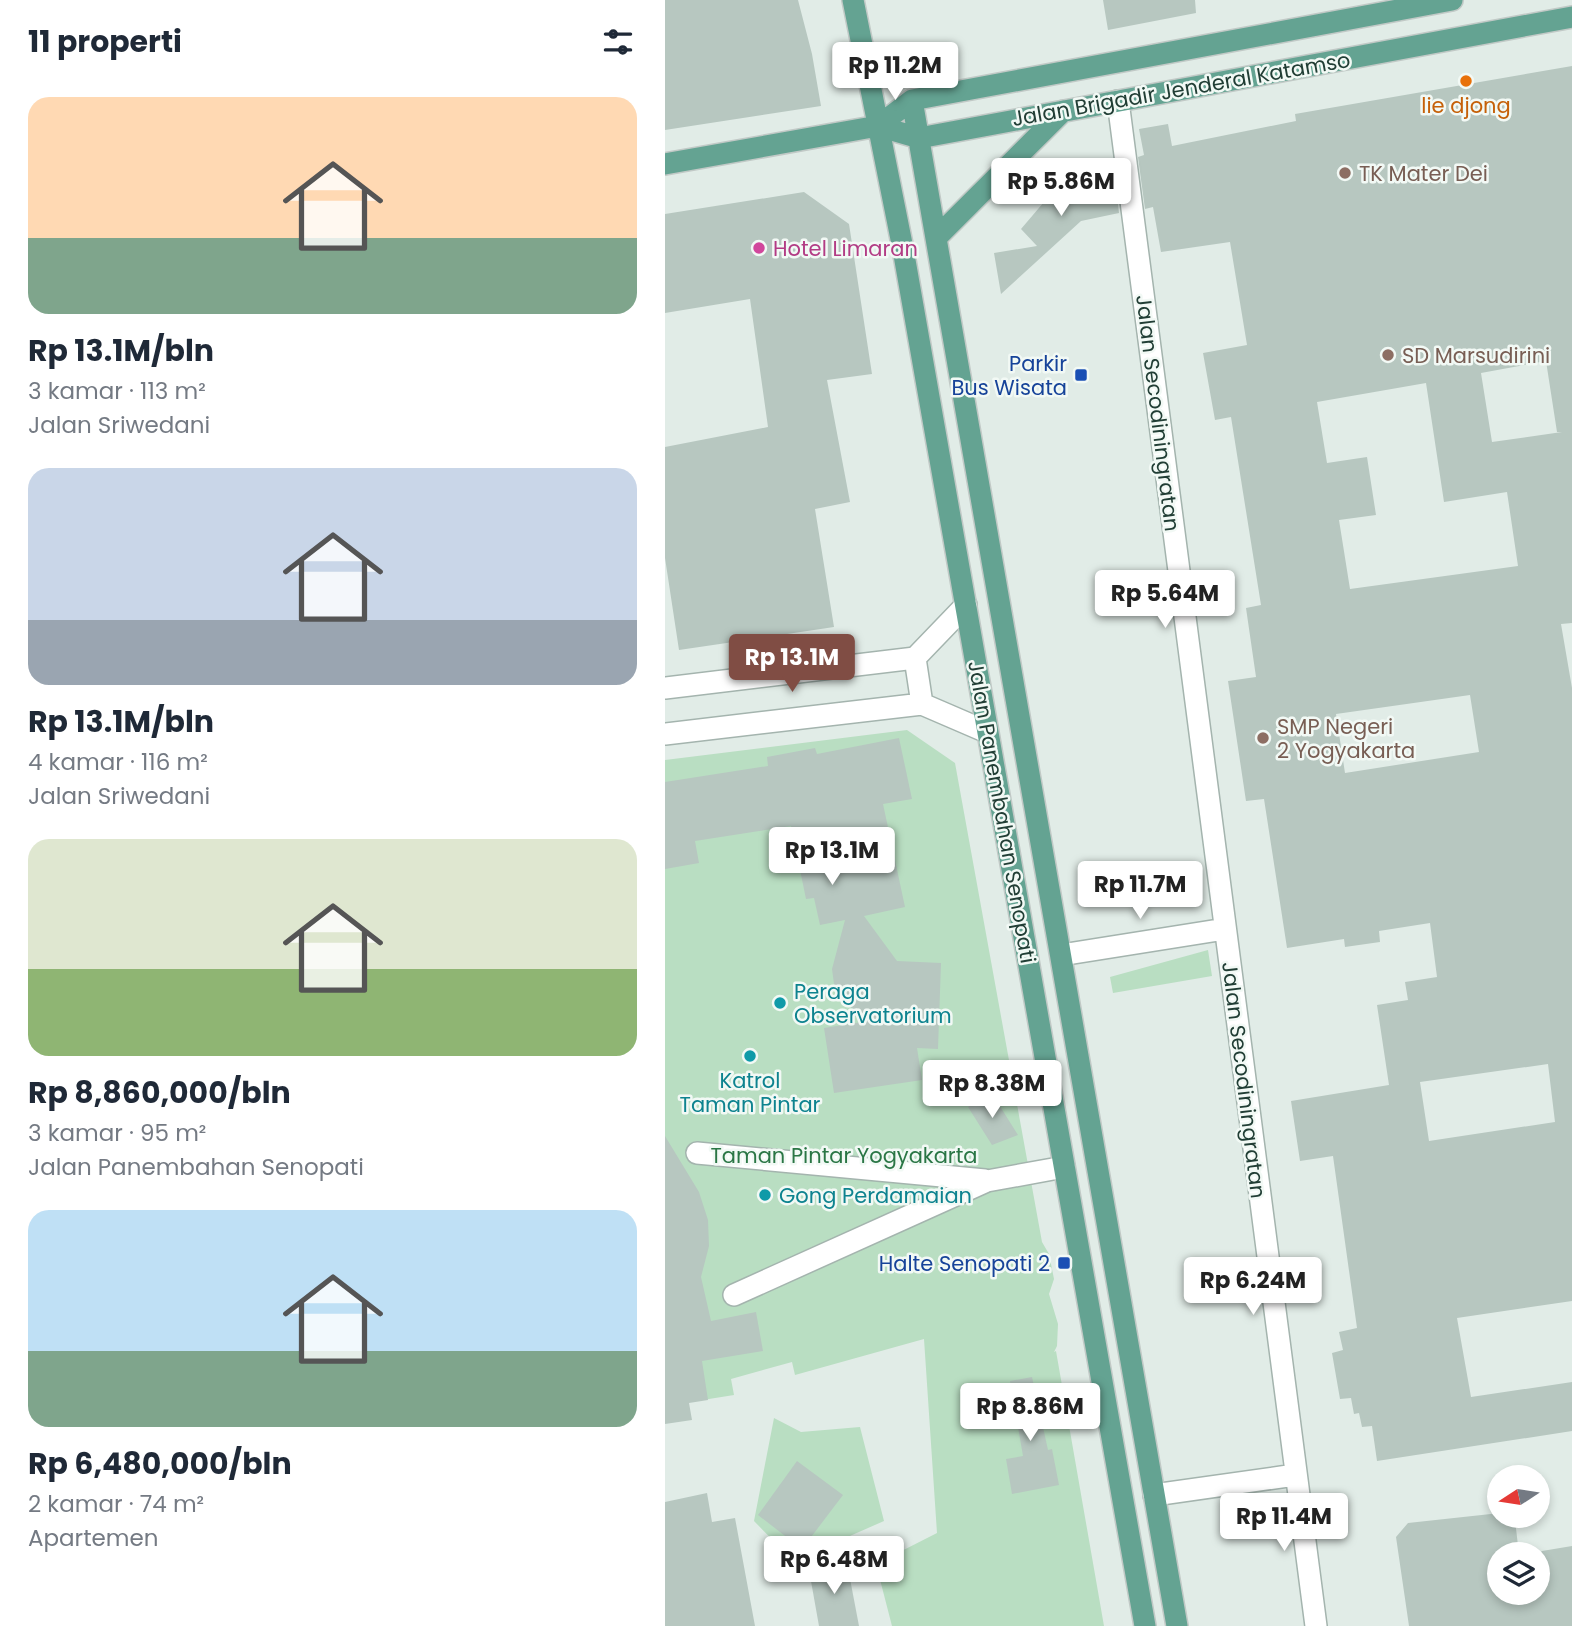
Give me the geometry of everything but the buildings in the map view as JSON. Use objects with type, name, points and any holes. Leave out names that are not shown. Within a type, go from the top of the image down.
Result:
[{"type":"main road","name":"Jalan Panembahan Senopati","points":[[853,0],[903,249],[1145,1626]]},
{"type":"main road","name":"Jalan Brigadir Jenderal Katamso","points":[[878,126],[912,100],[1452,0]]},
{"type":"main road","name":"Jalan Brigadir Jenderal Katamso","points":[[878,126],[919,138],[1572,17]]},
{"type":"main road","points":[[870,87],[912,100]]},
{"type":"main road","name":"Jalan Panembahan Senopati","points":[[912,100],[1177,1626]]},
{"type":"main road","points":[[937,237],[1063,111]]},
{"type":"main road","points":[[665,164],[878,126]]},
{"type":"street","name":"Jalan Secodiningratan","points":[[1118,101],[1316,1626]]},
{"type":"street","points":[[665,688],[915,658],[965,606]]},
{"type":"street","points":[[915,658],[922,704]]},
{"type":"street","points":[[665,734],[922,704],[987,732]]},
{"type":"street","points":[[1061,955],[1225,929]]},
{"type":"street","points":[[697,1153],[987,1181]]},
{"type":"street","points":[[734,1295],[987,1181],[1064,1167]]},
{"type":"street","points":[[1154,1495],[1295,1475]]},
{"type":"green space","name":"Taman Pintar Yogyakarta","points":[[907,730],[955,763],[1042,1242],[1049,1254],[1054,1279],[1049,1294],[1058,1324],[1057,1346],[1054,1352],[1056,1351],[1104,1626],[892,1626],[876,1564],[937,1533],[924,1339],[795,1375],[792,1362],[731,1379],[734,1395],[665,1406],[665,760]]},
{"type":"green space","points":[[1208,950],[1212,976],[1113,993],[1110,977]]},
{"type":"green space","points":[[774,1418],[801,1432],[860,1427],[884,1521],[843,1539],[797,1565],[754,1521]]},
{"type":"place","name":"lie djong","points":[[1466,81]]},
{"type":"place","name":"TK Mater Dei","points":[[1345,173]]},
{"type":"place","name":"Hotel Limaran","points":[[759,248]]},
{"type":"place","name":"SD Marsudirini","points":[[1388,355]]},
{"type":"place","name":"Parkir Bus Wisata","points":[[1081,375]]},
{"type":"place","name":"SMP Negeri 2 Yogyakarta","points":[[1263,738]]},
{"type":"place","name":"Peraga Observatorium","points":[[780,1003]]},
{"type":"place","name":"Katrol Taman Pintar","points":[[750,1056]]},
{"type":"place","name":"Gong Perdamaian","points":[[765,1195]]},
{"type":"place","name":"Halte Senopati 2","points":[[1064,1263]]}]
